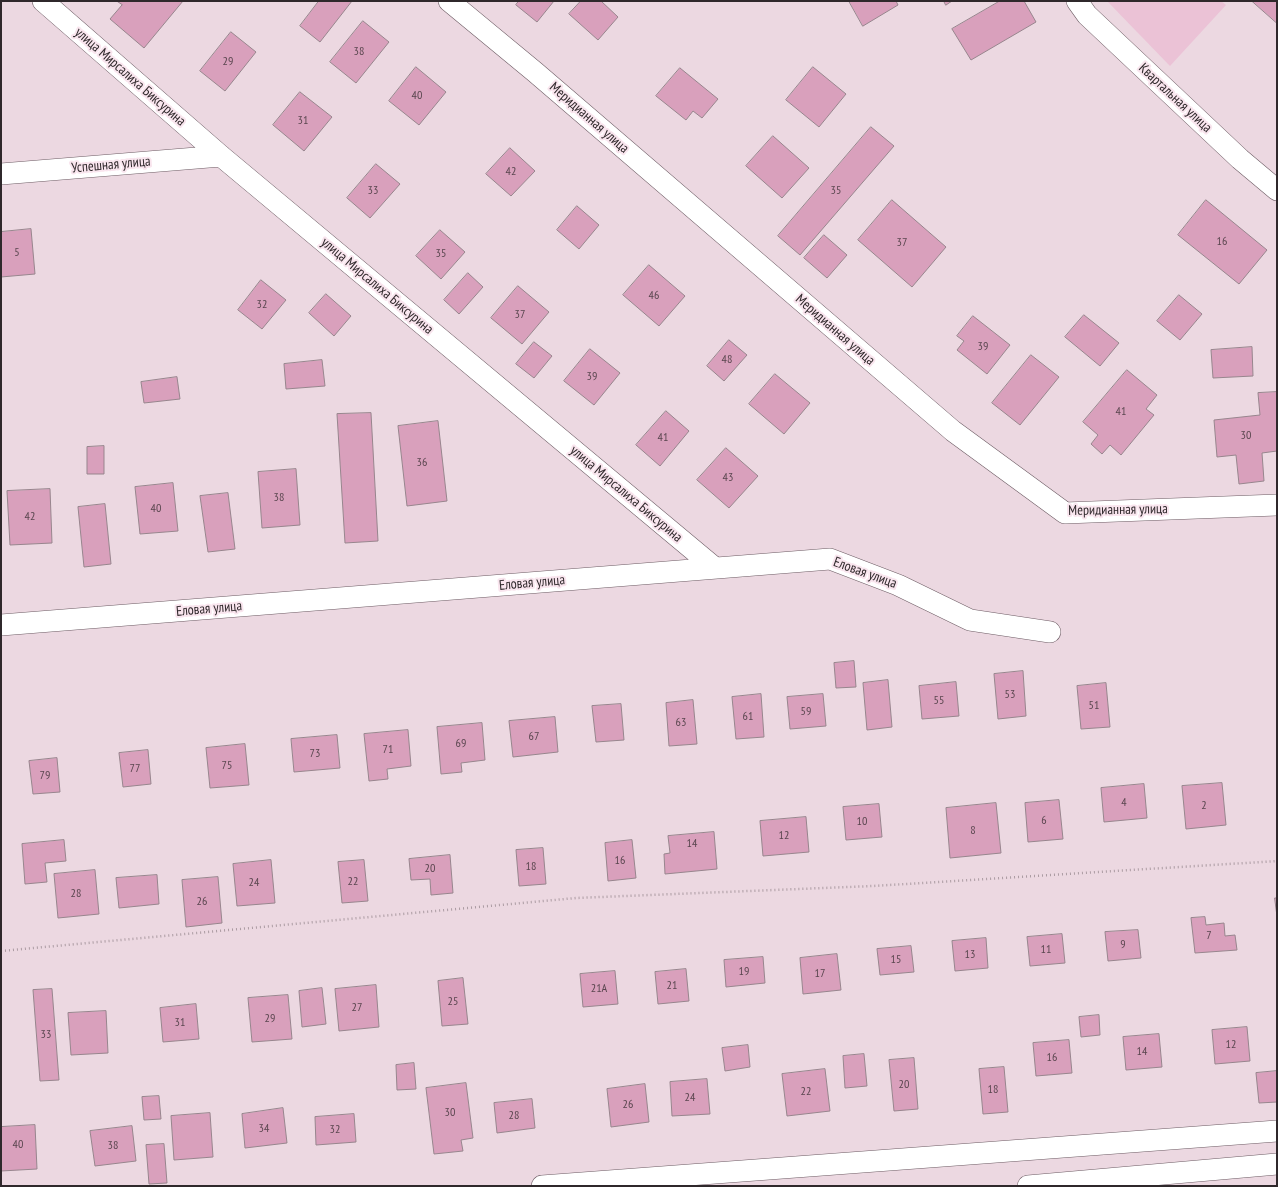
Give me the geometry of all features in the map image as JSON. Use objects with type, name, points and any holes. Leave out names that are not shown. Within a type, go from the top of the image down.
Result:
[{"type":"street","name":"улица Мирсалиха Биксурина","points":[[43,1],[221,156],[715,568]]},
{"type":"street","name":"Меридианная улица","points":[[449,1],[541,77],[953,431],[1064,513],[1277,505]]},
{"type":"street","name":"Квартальная улица","points":[[1077,1],[1087,15],[1240,159],[1277,190]]},
{"type":"street","name":"Успешная улица","points":[[1,174],[221,156]]},
{"type":"street","name":"Еловая улица","points":[[1,625],[830,559],[898,585],[970,620],[1050,632]]},
{"type":"street","points":[[542,1186],[1277,1131]]},
{"type":"street","points":[[1028,1186],[1277,1164]]},
{"type":"path","points":[[1,951],[576,898],[873,886],[1277,860]]},
{"type":"shaded area","points":[[1107,1],[1221,1],[1226,5],[1170,66]]},
{"type":"building","points":[[117,1],[183,1],[144,48],[110,19],[122,5]]},
{"type":"building","points":[[319,1],[352,1],[320,42],[300,26]]},
{"type":"building","points":[[519,1],[554,1],[537,22],[516,5]]},
{"type":"building","points":[[581,1],[601,1],[618,17],[598,40],[569,14]]},
{"type":"building","points":[[849,1],[896,1],[898,5],[863,26]]},
{"type":"building","points":[[944,1],[952,1],[946,5]]},
{"type":"building","points":[[1000,1],[1024,1],[1036,22],[971,60],[952,29]]},
{"type":"building","points":[[1252,1],[1277,1],[1277,23]]},
{"type":"building","points":[[363,21],[389,42],[356,83],[330,62]]},
{"type":"building","points":[[231,32],[256,52],[225,91],[200,71]]},
{"type":"building","points":[[416,67],[446,92],[419,125],[389,101]]},
{"type":"building","points":[[813,67],[846,94],[819,127],[786,100]]},
{"type":"building","points":[[680,68],[718,99],[702,118],[693,111],[686,120],[656,96]]},
{"type":"building","points":[[300,92],[332,117],[304,151],[273,125]]},
{"type":"building","points":[[871,127],[894,146],[800,255],[778,236]]},
{"type":"building","points":[[773,136],[809,168],[782,198],[746,166]]},
{"type":"building","points":[[510,148],[535,171],[511,196],[486,174]]},
{"type":"building","points":[[376,164],[400,184],[370,218],[347,198]]},
{"type":"building","points":[[892,200],[946,247],[912,287],[858,240]]},
{"type":"building","points":[[1206,200],[1267,250],[1239,284],[1178,235]]},
{"type":"building","points":[[577,206],[599,225],[579,249],[557,230]]},
{"type":"building","points":[[31,229],[35,274],[1,277],[1,232]]},
{"type":"building","points":[[440,230],[465,252],[441,279],[416,256]]},
{"type":"building","points":[[824,235],[847,255],[827,278],[804,258]]},
{"type":"building","points":[[649,265],[685,296],[659,326],[623,295]]},
{"type":"building","points":[[468,273],[483,287],[459,314],[444,300]]},
{"type":"building","points":[[261,280],[286,300],[262,329],[238,310]]},
{"type":"building","points":[[518,286],[549,312],[522,344],[491,318]]},
{"type":"building","points":[[326,294],[351,316],[334,336],[309,313]]},
{"type":"building","points":[[1179,295],[1202,314],[1180,340],[1157,321]]},
{"type":"building","points":[[1084,315],[1119,343],[1100,366],[1065,337]]},
{"type":"building","points":[[973,316],[1010,345],[987,374],[957,350],[964,341],[957,336]]},
{"type":"building","points":[[729,340],[747,355],[724,381],[707,366]]},
{"type":"building","points":[[534,342],[552,356],[534,378],[516,364]]},
{"type":"building","points":[[1252,347],[1253,376],[1213,378],[1211,350]]},
{"type":"building","points":[[590,349],[620,373],[594,405],[564,381]]},
{"type":"building","points":[[1031,355],[1059,377],[1020,425],[992,403]]},
{"type":"building","points":[[322,360],[325,386],[286,389],[284,364]]},
{"type":"building","points":[[1127,370],[1157,395],[1146,409],[1154,415],[1121,455],[1110,445],[1102,454],[1091,444],[1098,435],[1083,422]]},
{"type":"building","points":[[775,374],[810,403],[784,434],[749,404]]},
{"type":"building","points":[[177,377],[180,399],[144,403],[141,382]]},
{"type":"building","points":[[1277,392],[1277,451],[1262,453],[1264,481],[1239,484],[1236,455],[1217,457],[1214,420],[1260,415],[1258,393]]},
{"type":"building","points":[[666,411],[689,431],[660,466],[636,445]]},
{"type":"building","points":[[371,413],[378,541],[345,543],[337,414]]},
{"type":"building","points":[[438,421],[447,501],[407,506],[398,426]]},
{"type":"building","points":[[104,446],[104,474],[87,474],[87,447]]},
{"type":"building","points":[[726,448],[758,476],[729,508],[697,480]]},
{"type":"building","points":[[296,469],[300,525],[262,528],[258,472]]},
{"type":"building","points":[[173,483],[178,531],[140,534],[135,487]]},
{"type":"building","points":[[50,489],[52,543],[10,545],[7,491]]},
{"type":"building","points":[[228,493],[235,549],[208,552],[200,496]]},
{"type":"building","points":[[105,504],[111,564],[84,567],[78,507]]},
{"type":"building","points":[[854,661],[856,687],[836,688],[834,663]]},
{"type":"building","points":[[1023,671],[1026,716],[998,719],[994,674]]},
{"type":"building","points":[[888,680],[892,727],[867,730],[863,683]]},
{"type":"building","points":[[956,682],[959,716],[922,719],[919,686]]},
{"type":"building","points":[[1106,683],[1110,727],[1081,729],[1077,686]]},
{"type":"building","points":[[761,694],[764,737],[736,739],[732,697]]},
{"type":"building","points":[[823,694],[826,726],[790,729],[787,697]]},
{"type":"building","points":[[693,700],[697,744],[669,746],[666,703]]},
{"type":"building","points":[[621,704],[624,740],[596,742],[592,706]]},
{"type":"building","points":[[555,717],[558,752],[513,757],[509,721]]},
{"type":"building","points":[[482,723],[485,760],[461,763],[462,772],[441,774],[437,727]]},
{"type":"building","points":[[408,730],[411,766],[387,769],[388,779],[369,781],[364,734]]},
{"type":"building","points":[[337,735],[340,768],[294,772],[291,739]]},
{"type":"building","points":[[245,744],[249,785],[210,788],[206,748]]},
{"type":"building","points":[[148,750],[151,784],[123,787],[119,753]]},
{"type":"building","points":[[57,758],[60,792],[33,794],[29,761]]},
{"type":"building","points":[[1222,783],[1226,825],[1186,829],[1182,786]]},
{"type":"building","points":[[1144,784],[1147,818],[1104,822],[1101,788]]},
{"type":"building","points":[[1059,800],[1063,839],[1028,842],[1025,803]]},
{"type":"building","points":[[996,803],[1001,853],[950,858],[946,808]]},
{"type":"building","points":[[879,804],[882,837],[846,840],[843,807]]},
{"type":"building","points":[[806,817],[809,852],[763,856],[760,821]]},
{"type":"building","points":[[714,832],[717,869],[665,874],[664,854],[670,853],[668,836]]},
{"type":"building","points":[[64,840],[66,861],[45,863],[47,882],[25,884],[22,844]]},
{"type":"building","points":[[632,840],[636,878],[608,881],[605,843]]},
{"type":"building","points":[[543,848],[546,884],[519,886],[516,850]]},
{"type":"building","points":[[450,855],[453,893],[431,895],[430,879],[411,880],[409,859]]},
{"type":"building","points":[[271,860],[275,903],[237,906],[233,864]]},
{"type":"building","points":[[364,860],[368,901],[342,903],[338,862]]},
{"type":"building","points":[[95,870],[99,914],[58,918],[54,874]]},
{"type":"building","points":[[157,875],[159,904],[119,908],[116,878]]},
{"type":"building","points":[[218,877],[222,923],[186,927],[182,880]]},
{"type":"building","points":[[1275,898],[1277,898],[1277,916]]},
{"type":"building","points":[[1205,917],[1206,925],[1224,923],[1225,936],[1235,935],[1237,950],[1195,953],[1191,918]]},
{"type":"building","points":[[1138,930],[1141,958],[1108,961],[1105,932]]},
{"type":"building","points":[[1062,934],[1065,963],[1030,966],[1027,937]]},
{"type":"building","points":[[986,938],[988,968],[955,971],[952,941]]},
{"type":"building","points":[[911,946],[914,972],[880,975],[877,949]]},
{"type":"building","points":[[837,954],[841,990],[803,994],[800,958]]},
{"type":"building","points":[[763,957],[765,983],[726,987],[724,960]]},
{"type":"building","points":[[686,969],[689,1001],[658,1004],[655,972]]},
{"type":"building","points":[[615,971],[618,1004],[583,1007],[580,974]]},
{"type":"building","points":[[463,978],[468,1024],[442,1026],[438,981]]},
{"type":"building","points":[[376,985],[379,1027],[339,1031],[335,989]]},
{"type":"building","points":[[322,988],[326,1024],[302,1027],[299,991]]},
{"type":"building","points":[[52,989],[59,1080],[40,1081],[33,990]]},
{"type":"building","points":[[288,995],[292,1039],[252,1042],[248,998]]},
{"type":"building","points":[[196,1004],[199,1039],[163,1042],[160,1008]]},
{"type":"building","points":[[106,1011],[108,1053],[71,1055],[68,1013]]},
{"type":"building","points":[[1099,1015],[1100,1035],[1081,1037],[1079,1017]]},
{"type":"building","points":[[1247,1027],[1250,1061],[1215,1064],[1212,1030]]},
{"type":"building","points":[[1159,1034],[1162,1067],[1126,1070],[1123,1037]]},
{"type":"building","points":[[1069,1040],[1072,1073],[1036,1076],[1033,1043]]},
{"type":"building","points":[[748,1045],[750,1067],[725,1071],[722,1048]]},
{"type":"building","points":[[864,1054],[867,1086],[845,1088],[843,1056]]},
{"type":"building","points":[[914,1058],[918,1109],[894,1111],[889,1060]]},
{"type":"building","points":[[414,1063],[416,1089],[397,1090],[396,1065]]},
{"type":"building","points":[[1004,1067],[1008,1112],[983,1114],[979,1069]]},
{"type":"building","points":[[825,1069],[830,1111],[787,1116],[782,1074]]},
{"type":"building","points":[[1277,1071],[1277,1102],[1259,1103],[1256,1073]]},
{"type":"building","points":[[707,1079],[710,1114],[672,1116],[670,1082]]},
{"type":"building","points":[[466,1083],[473,1138],[461,1140],[463,1151],[434,1154],[426,1088]]},
{"type":"building","points":[[645,1084],[649,1122],[611,1127],[607,1089]]},
{"type":"building","points":[[159,1096],[161,1119],[144,1120],[142,1097]]},
{"type":"building","points":[[532,1099],[535,1128],[497,1133],[494,1103]]},
{"type":"building","points":[[283,1108],[287,1143],[245,1148],[242,1114]]},
{"type":"building","points":[[210,1113],[213,1157],[174,1160],[171,1116]]},
{"type":"building","points":[[354,1114],[356,1142],[316,1145],[315,1117]]},
{"type":"building","points":[[35,1125],[37,1169],[1,1171],[1,1127]]},
{"type":"building","points":[[132,1126],[136,1161],[95,1166],[90,1131]]},
{"type":"building","points":[[164,1144],[167,1183],[149,1184],[146,1145]]}]
